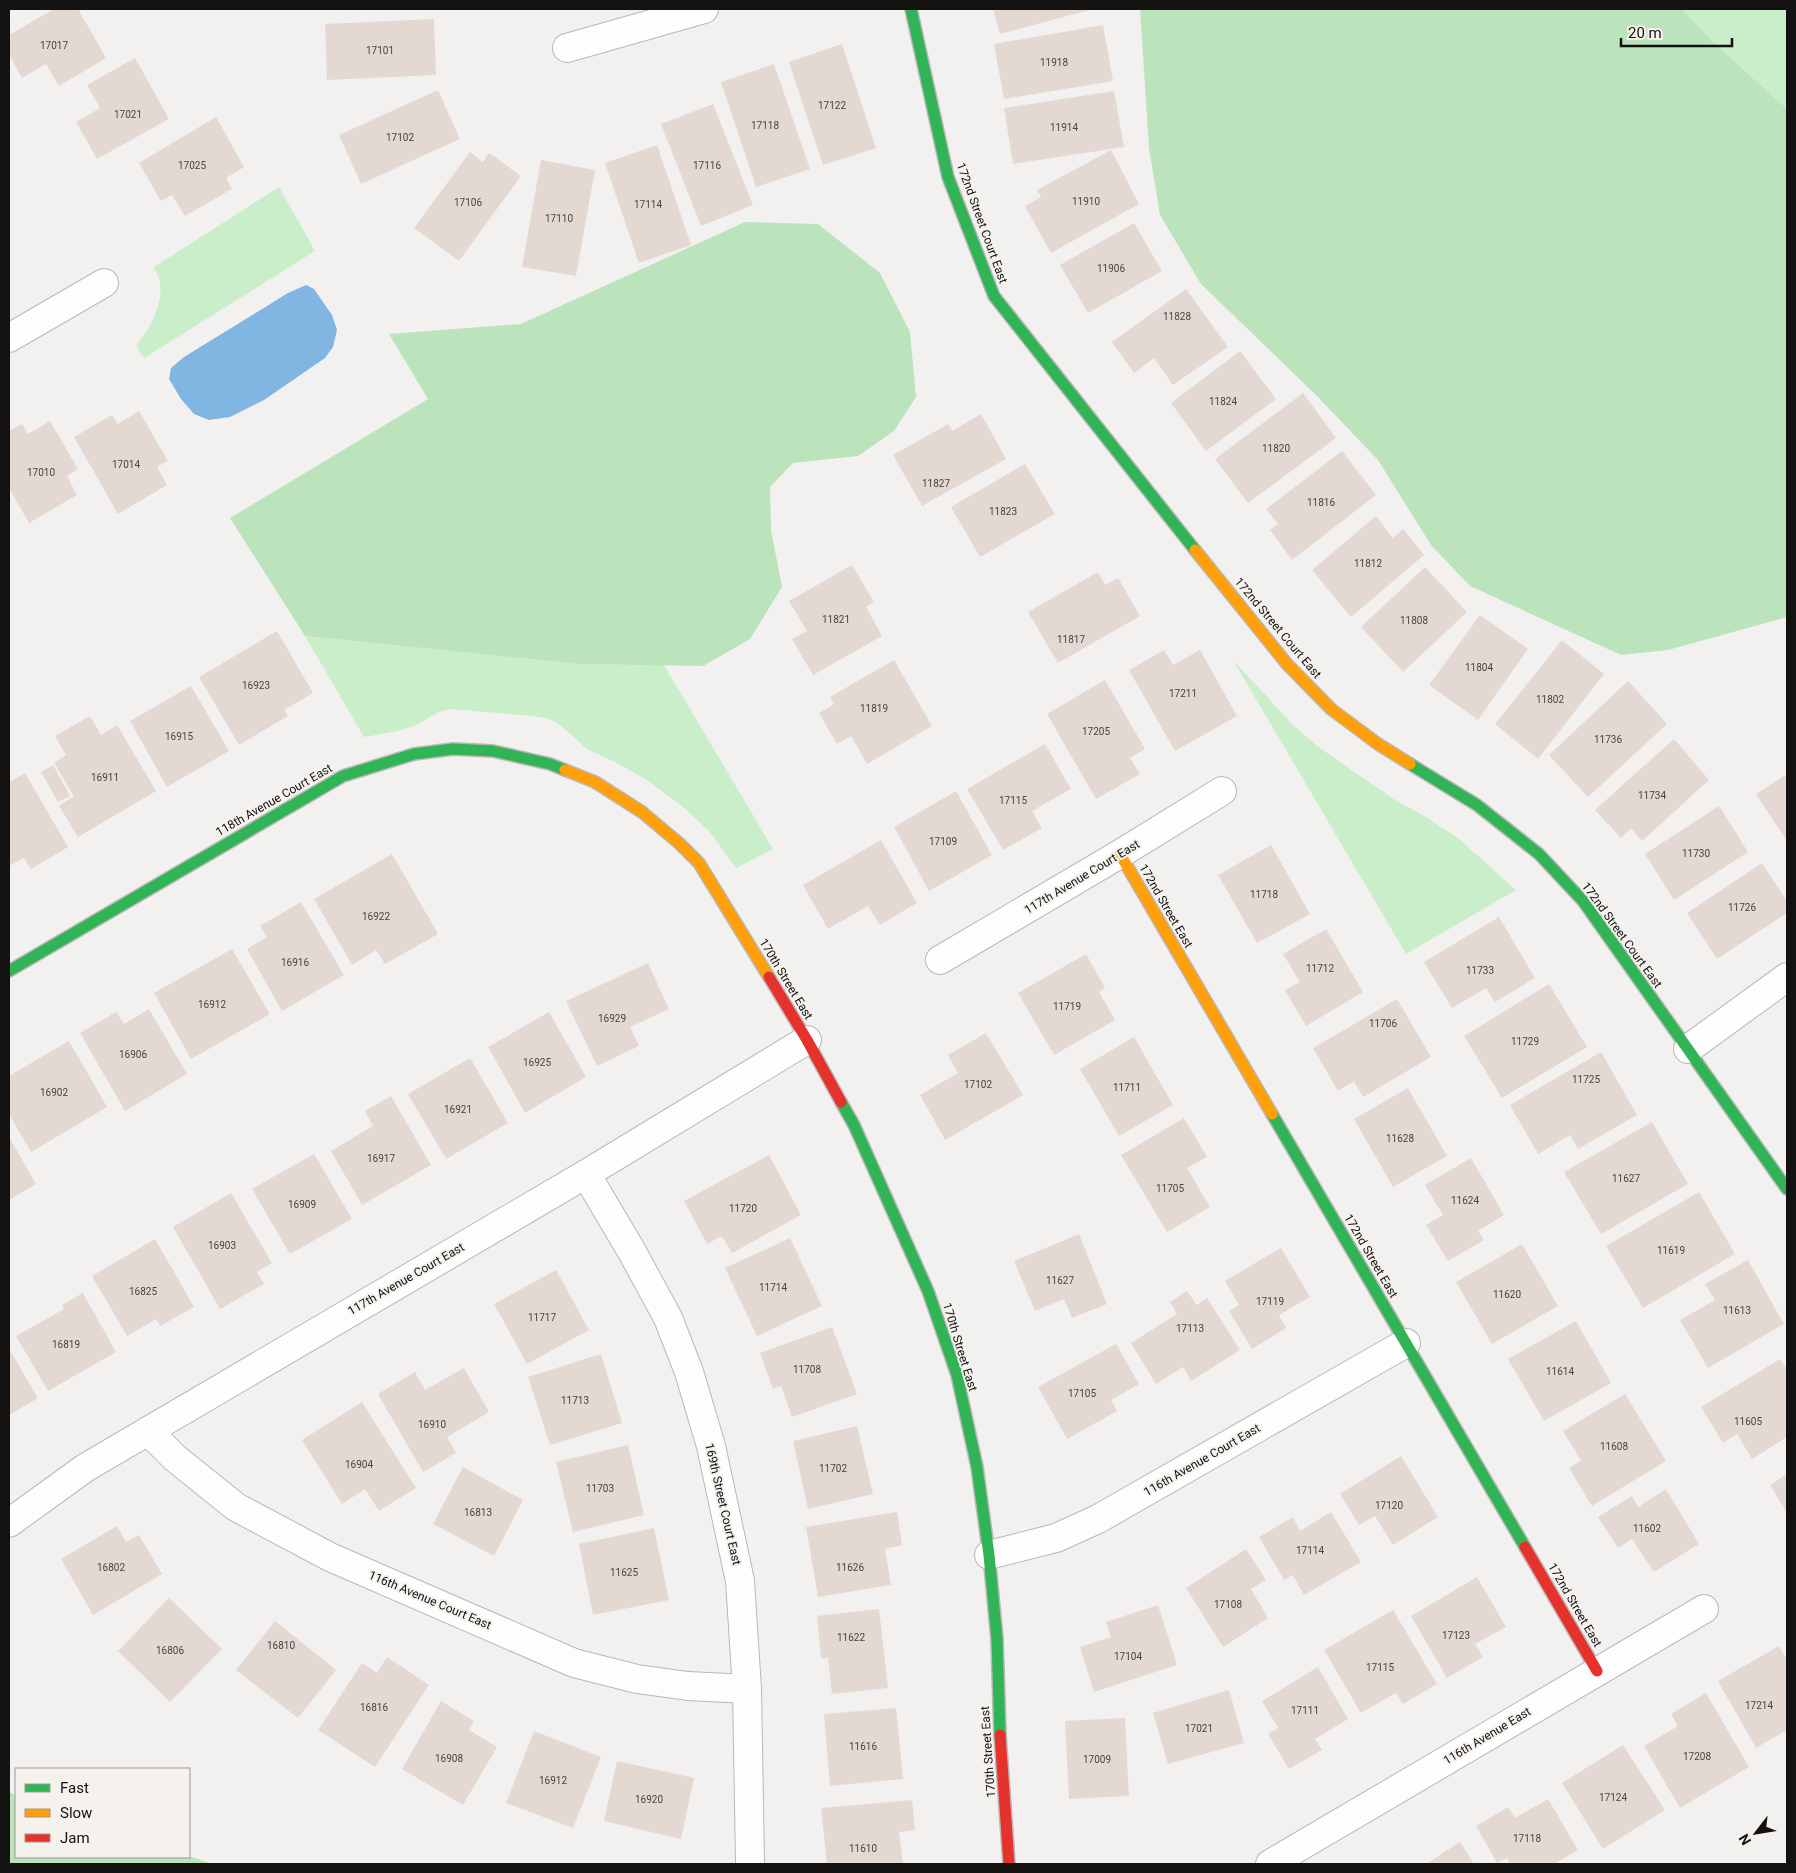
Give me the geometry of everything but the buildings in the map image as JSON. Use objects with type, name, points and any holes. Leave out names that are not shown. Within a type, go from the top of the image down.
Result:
[{"type":"street","points":[[567,48],[704,9]]},
{"type":"street","name":"172nd Street Court East","points":[[911,9],[948,176],[994,296],[1153,499],[1287,664],[1331,709],[1378,744],[1477,805],[1539,854],[1583,901],[1787,1189]]},
{"type":"street","points":[[9,338],[104,283]]},
{"type":"street","name":"118th Avenue Court East","points":[[9,970],[343,776],[414,754],[453,748],[493,751],[550,764],[595,782],[642,812],[680,844],[699,863],[715,889]]},
{"type":"street","name":"117th Avenue Court East","points":[[940,960],[1222,792]]},
{"type":"street","name":"172nd Street East","points":[[1120,854],[1597,1671]]},
{"type":"street","name":"170th Street East","points":[[715,889],[807,1040],[854,1125],[928,1291],[957,1375],[977,1467],[989,1555],[997,1639],[998,1709],[1009,1864]]},
{"type":"street","points":[[1688,1049],[1787,977]]},
{"type":"street","name":"117th Avenue Court East","points":[[9,1523],[85,1468],[586,1174],[807,1040]]},
{"type":"street","name":"169th Street Court East","points":[[586,1174],[668,1318],[689,1372],[710,1446],[740,1581],[747,1689],[750,1862]]},
{"type":"street","name":"116th Avenue Court East","points":[[989,1555],[1056,1538],[1098,1519],[1406,1343]]},
{"type":"street","name":"116th Avenue Court East","points":[[148,1431],[175,1458],[236,1507],[330,1557],[574,1663],[637,1679],[688,1686],[747,1689]]},
{"type":"street","name":"116th Avenue East","points":[[1270,1864],[1704,1609]]},
{"type":"green space","points":[[1140,9],[1682,9],[1711,40],[1787,109],[1787,617],[1668,650],[1621,655],[1470,586],[1431,545],[1378,460],[1316,395],[1201,284],[1160,215],[1149,148]]},
{"type":"green space","points":[[1682,9],[1787,9],[1787,109],[1711,40]]},
{"type":"green space","points":[[279,187],[315,251],[144,358],[136,346],[151,324],[159,300],[160,282],[154,267]]},
{"type":"green space","points":[[745,222],[818,224],[880,273],[910,332],[916,397],[894,431],[858,456],[793,463],[770,487],[771,530],[782,587],[750,639],[703,666],[578,664],[305,636],[230,518],[428,399],[389,334],[521,324]]},
{"type":"green space","points":[[305,636],[578,664],[664,665],[773,849],[736,868],[710,832],[682,806],[647,780],[587,749],[560,725],[550,719],[450,709],[411,727],[364,737]]},
{"type":"green space","points":[[1233,660],[1291,723],[1317,746],[1395,800],[1458,838],[1516,890],[1406,954]]},
{"type":"green space","points":[[9,1792],[15,1795],[15,1858],[190,1858],[190,1856],[213,1864],[9,1864]]},
{"type":"water","points":[[306,285],[314,289],[332,315],[337,330],[333,347],[325,358],[264,400],[230,417],[209,420],[194,414],[181,399],[169,379],[171,368],[184,357],[288,293]]},
{"type":"traffic: fast","points":[[911,9],[948,177],[994,296],[1195,550]]},
{"type":"traffic: fast","points":[[9,971],[343,776],[414,754],[453,749],[493,751],[550,764],[565,770]]},
{"type":"traffic: fast","points":[[1410,764],[1477,805],[1539,854],[1583,901],[1787,1189]]},
{"type":"traffic: fast","points":[[841,1102],[854,1125],[928,1291],[957,1375],[977,1467],[989,1555],[997,1639],[1000,1735]]},
{"type":"traffic: fast","points":[[1272,1114],[1525,1547]]},
{"type":"traffic: slow","points":[[1195,550],[1287,664],[1331,709],[1378,744],[1410,764]]},
{"type":"traffic: slow","points":[[565,770],[595,782],[642,812],[699,863],[769,977]]},
{"type":"traffic: slow","points":[[1120,854],[1272,1114]]},
{"type":"traffic: jam","points":[[769,977],[841,1102]]},
{"type":"traffic: jam","points":[[1525,1547],[1597,1671]]},
{"type":"traffic: jam","points":[[1000,1735],[1009,1864]]}]
